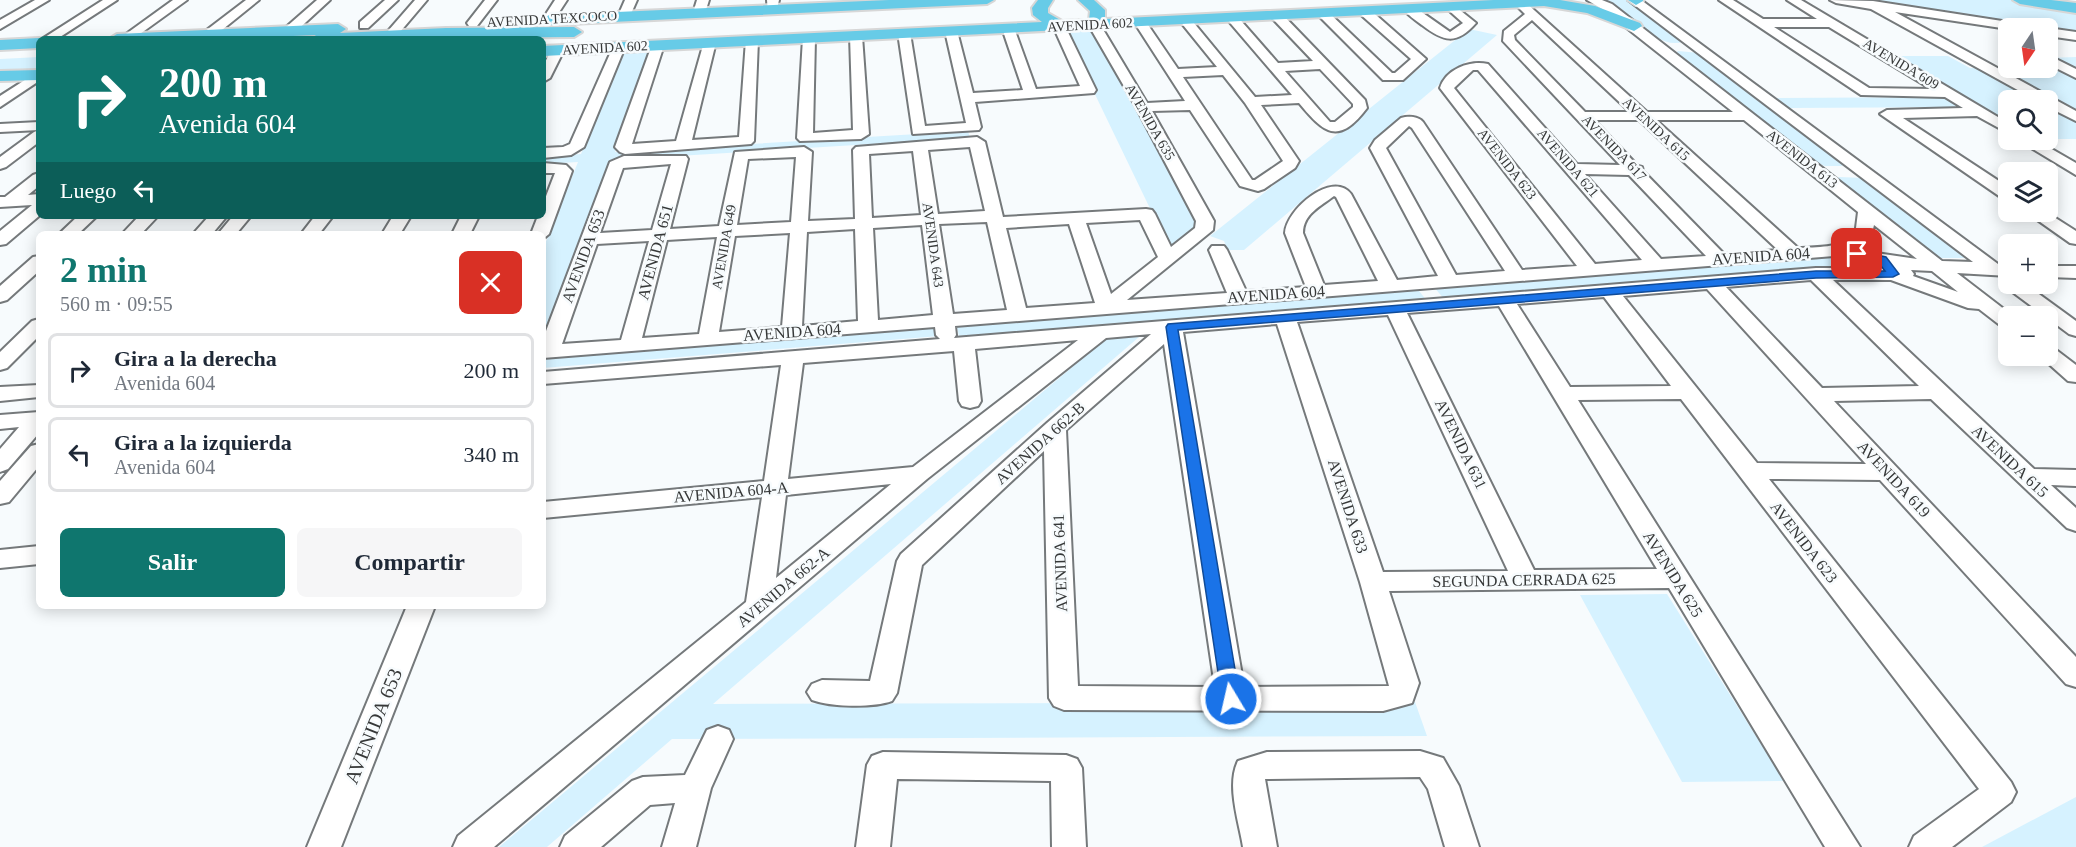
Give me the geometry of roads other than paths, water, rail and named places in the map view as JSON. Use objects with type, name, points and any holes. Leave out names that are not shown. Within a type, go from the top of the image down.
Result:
[{"type":"main road","name":"AVENIDA TEXCOCO","points":[[187,36],[289,31],[380,33],[473,23],[624,16],[701,6],[773,5],[848,16],[914,2],[987,0]]},
{"type":"main road","name":"AVENIDA 602","points":[[349,36],[380,33],[642,31],[848,16],[1043,10],[1093,12],[1317,5],[1381,0]]},
{"type":"main road","points":[[2020,0],[2076,5]]},
{"type":"main road","points":[[2038,0],[2076,5]]},
{"type":"main road","points":[[2058,0],[2076,5]]},
{"type":"main road","name":"AVENIDA 602","points":[[380,33],[636,35],[806,33],[848,16],[904,33],[1059,26],[1093,12],[1140,22],[1279,15],[1317,5],[1364,11],[1458,3],[1526,9],[1544,2],[1596,11],[1634,26]]},
{"type":"main road","name":"AVENIDA 602","points":[[550,50],[752,40],[1043,10]]},
{"type":"main road","points":[[1043,10],[1059,26]]},
{"type":"main road","points":[[0,46],[36,51]]},
{"type":"main road","points":[[0,55],[36,51]]},
{"type":"main road","points":[[0,76],[36,75]]},
{"type":"street","points":[[0,25],[43,0]]},
{"type":"street","points":[[53,36],[111,0]]},
{"type":"street","points":[[129,36],[181,0]]},
{"type":"street","points":[[208,35],[253,0]]},
{"type":"street","points":[[289,31],[324,0]]},
{"type":"street","points":[[380,33],[392,0]]},
{"type":"street","points":[[380,33],[421,0]]},
{"type":"street","points":[[473,23],[490,0]]},
{"type":"street","points":[[548,20],[561,0]]},
{"type":"street","points":[[624,16],[631,0]]},
{"type":"street","name":"AVENIDA 613","points":[[1593,0],[1608,7],[1634,26],[1998,314]]},
{"type":"street","name":"AVENIDA 613","points":[[1635,0],[1864,173],[1998,270]]},
{"type":"street","points":[[1725,0],[1868,93],[1949,93]]},
{"type":"street","name":"AVENIDA 609","points":[[1793,0],[1998,122]]},
{"type":"street","points":[[1836,0],[1998,24]]},
{"type":"street","points":[[1408,9],[1443,35],[1453,36],[1470,22],[1458,3]]},
{"type":"street","points":[[1317,5],[1388,77],[1393,78],[1419,59],[1364,11]]},
{"type":"street","points":[[1873,5],[2026,90]]},
{"type":"street","name":"AVENIDA 617","points":[[1526,9],[1507,37],[1720,260]]},
{"type":"street","name":"AVENIDA 615","points":[[1526,9],[1792,254]]},
{"type":"street","name":"AVENIDA 635","points":[[1093,12],[1205,221]]},
{"type":"street","points":[[1232,18],[1325,125],[1332,128],[1340,126],[1361,106],[1279,15]]},
{"type":"street","points":[[848,16],[861,142],[868,326]]},
{"type":"street","points":[[1140,22],[1246,183],[1253,186],[1262,184],[1291,162],[1251,101],[1224,71],[1185,20]]},
{"type":"street","points":[[1970,20],[1998,35]]},
{"type":"street","points":[[1759,23],[1830,23]]},
{"type":"street","points":[[967,98],[1089,90],[1059,26]]},
{"type":"street","points":[[1008,28],[1031,94]]},
{"type":"street","points":[[951,31],[1018,315]]},
{"type":"street","points":[[792,332],[804,145],[806,33]]},
{"type":"street","name":"AVENIDA 643","points":[[904,33],[944,320],[956,344],[970,401]]},
{"type":"street","points":[[2058,34],[2075,37]]},
{"type":"street","name":"AVENIDA 649","points":[[708,339],[726,231],[744,148],[752,40]]},
{"type":"street","name":"AVENIDA 651","points":[[630,345],[710,42]]},
{"type":"street","name":"AVENIDA 653","points":[[546,352],[616,165],[623,156],[623,147],[658,45]]},
{"type":"street","points":[[546,153],[571,151],[576,147],[619,47]]},
{"type":"street","points":[[1662,48],[1697,48]]},
{"type":"street","points":[[546,66],[550,50]]},
{"type":"street","points":[[1974,62],[1998,61]]},
{"type":"street","name":"AVENIDA 623","points":[[1476,64],[1470,66],[1447,86],[1590,270]]},
{"type":"street","name":"AVENIDA 621","points":[[1476,64],[1483,67],[1656,264]]},
{"type":"street","points":[[1273,67],[1324,65]]},
{"type":"street","points":[[2058,65],[2076,74]]},
{"type":"street","points":[[1174,73],[1224,71]]},
{"type":"street","points":[[0,103],[36,77]]},
{"type":"street","points":[[1251,101],[1302,99]]},
{"type":"street","points":[[1143,107],[1196,105]]},
{"type":"street","points":[[2058,107],[2076,117]]},
{"type":"street","points":[[1982,112],[1887,114],[1998,187]]},
{"type":"street","points":[[1907,113],[1998,172]]},
{"type":"street","points":[[1584,116],[1747,116]]},
{"type":"street","points":[[22,127],[36,117]]},
{"type":"street","points":[[1450,281],[1378,147],[1403,123],[1411,121],[1418,125],[1517,276]]},
{"type":"street","points":[[0,128],[36,126]]},
{"type":"street","points":[[623,156],[976,135]]},
{"type":"street","points":[[0,164],[36,137]]},
{"type":"street","points":[[2043,150],[2076,170]]},
{"type":"street","points":[[546,168],[563,169],[564,171],[546,218]]},
{"type":"street","points":[[1574,170],[1636,170]]},
{"type":"street","points":[[1820,174],[1864,173]]},
{"type":"street","points":[[5,201],[36,180]]},
{"type":"street","points":[[1317,291],[1293,233],[1292,225],[1296,218],[1329,192],[1336,191],[1343,194],[1390,285]]},
{"type":"street","points":[[5,201],[36,199]]},
{"type":"street","points":[[0,240],[36,210]]},
{"type":"street","points":[[1833,251],[1856,244],[1864,238],[1867,211]]},
{"type":"street","points":[[2058,211],[2076,223]]},
{"type":"street","points":[[589,239],[930,219],[1076,218],[1141,213],[1148,215],[1168,259]]},
{"type":"street","points":[[1076,218],[1103,320]]},
{"type":"street","points":[[71,231],[85,219]]},
{"type":"street","points":[[134,231],[146,219]]},
{"type":"street","points":[[205,231],[215,219]]},
{"type":"street","points":[[230,231],[240,219]]},
{"type":"street","points":[[312,231],[322,219]]},
{"type":"street","name":"AVENIDA 662-A","points":[[470,847],[1103,320],[1168,259],[1204,230],[1205,221]]},
{"type":"street","points":[[2050,222],[2076,239]]},
{"type":"street","points":[[1218,250],[1239,297]]},
{"type":"street","name":"AVENIDA 604","points":[[546,378],[956,344],[1239,297],[1833,251],[1887,267]]},
{"type":"street","points":[[0,296],[36,264]]},
{"type":"street","points":[[1887,267],[1998,316]]},
{"type":"street","name":"AVENIDA 604","points":[[546,352],[1018,315],[1172,327],[1887,267],[1998,274]]},
{"type":"street","points":[[2058,272],[2076,272]]},
{"type":"street","name":"AVENIDA 615","points":[[1816,274],[1937,392],[2076,522]]},
{"type":"street","points":[[1420,283],[1437,305]]},
{"type":"street","name":"AVENIDA 619","points":[[1712,283],[2076,676]]},
{"type":"street","name":"AVENIDA 623","points":[[1609,291],[2000,792],[1926,847]]},
{"type":"street","name":"AVENIDA 613","points":[[2030,294],[2076,330]]},
{"type":"street","name":"AVENIDA 625","points":[[1505,300],[1843,847]]},
{"type":"street","name":"AVENIDA 631","points":[[1395,309],[1526,580]]},
{"type":"street","name":"AVENIDA 633","points":[[1231,699],[1383,699],[1402,695],[1404,683],[1285,317]]},
{"type":"street","points":[[1172,327],[1231,699]]},
{"type":"street","name":"AVENIDA 662-B","points":[[822,693],[882,693],[910,561],[1055,428],[1172,327]]},
{"type":"street","points":[[0,364],[36,328]]},
{"type":"street","points":[[759,608],[793,357]]},
{"type":"street","points":[[2058,361],[2076,376]]},
{"type":"street","points":[[0,394],[36,391]]},
{"type":"street","points":[[1563,394],[1686,392]]},
{"type":"street","points":[[1816,395],[1937,392]]},
{"type":"street","points":[[0,422],[36,419]]},
{"type":"street","points":[[0,464],[36,422]]},
{"type":"street","name":"AVENIDA 641","points":[[1055,428],[1064,698],[1231,699]]},
{"type":"street","points":[[0,496],[36,454]]},
{"type":"street","points":[[1748,471],[1888,472]]},
{"type":"street","name":"AVENIDA 604-A","points":[[546,510],[920,474]]},
{"type":"street","points":[[2028,477],[2076,478]]},
{"type":"street","points":[[0,558],[36,555]]},
{"type":"street","name":"SEGUNDA CERRADA 625","points":[[1373,582],[1676,578]]},
{"type":"street","name":"AVENIDA 653","points":[[324,847],[420,609]]},
{"type":"street","points":[[679,847],[695,788],[718,739]]},
{"type":"street","points":[[1260,847],[1249,771],[1268,765],[1420,764],[1432,767],[1443,786],[1462,847]]},
{"type":"street","points":[[873,847],[883,765],[1066,768],[1069,847]]},
{"type":"street","points":[[577,847],[643,791],[695,788]]}]
